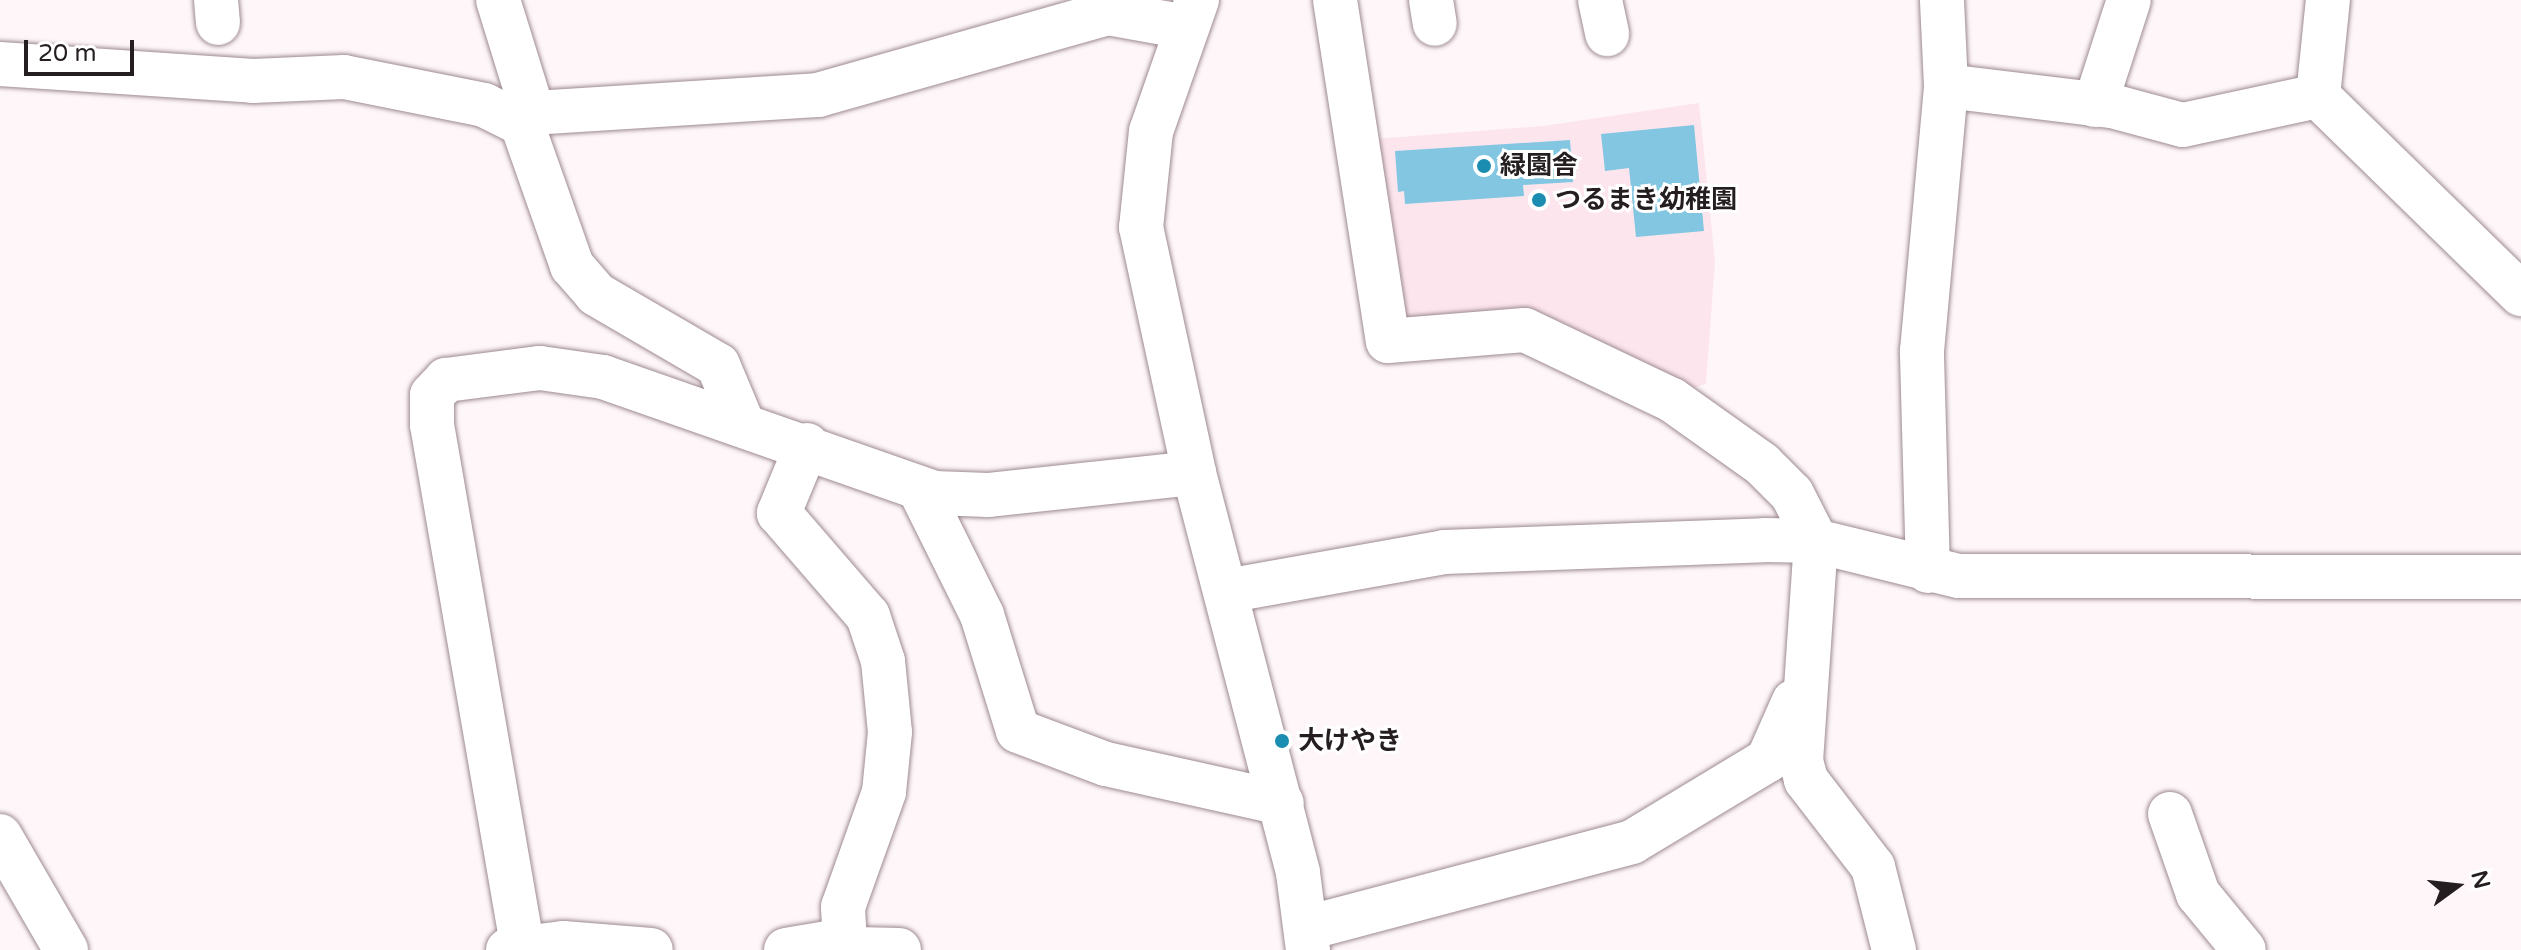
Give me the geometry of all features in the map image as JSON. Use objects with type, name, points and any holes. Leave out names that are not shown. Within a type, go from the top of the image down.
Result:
[{"type":"street","points":[[498,0],[528,119],[572,266],[596,294],[718,365],[742,422]]},
{"type":"street","points":[[1335,0],[1388,341],[1525,330],[1672,400],[1762,464],[1792,494],[1816,541],[1801,761],[1806,780],[1873,867],[1894,950]]},
{"type":"street","points":[[1928,571],[1922,351],[1946,86],[1942,0]]},
{"type":"street","points":[[2095,105],[2129,0]]},
{"type":"street","points":[[2318,96],[2328,0]]},
{"type":"street","points":[[0,64],[387,81],[528,119],[818,95],[1107,6],[1192,13],[1151,131],[1141,227],[1194,473],[1282,803],[1308,939],[1632,842],[1768,760],[1809,666]]},
{"type":"street","points":[[1946,86],[2095,105],[2183,125],[2318,96]]},
{"type":"street","points":[[2318,96],[2521,294]]},
{"type":"street","points":[[651,950],[518,948],[432,395],[446,380],[540,368],[603,377],[742,422],[919,488],[988,495],[1194,473]]},
{"type":"street","points":[[807,445],[779,513],[868,616],[883,661],[890,732],[884,792],[843,907],[845,940],[856,949],[899,950]]},
{"type":"street","points":[[919,488],[982,615],[1018,731],[1106,764],[1282,803]]},
{"type":"street","points":[[1226,591],[1444,552],[1816,541],[1928,571],[2521,577]]},
{"type":"street","points":[[2170,814],[2198,894],[2244,950]]},
{"type":"street","points":[[0,836],[66,950]]},
{"type":"street","points":[[786,950],[845,940]]},
{"type":"shaded area","name":"つるまき幼稚園","points":[[1699,103],[1715,261],[1706,384],[1680,391],[1527,318],[1407,330],[1361,140],[1543,126]]},
{"type":"building","points":[[1694,125],[1704,231],[1636,237],[1629,168],[1605,171],[1601,134]]},
{"type":"building","name":"緑園舎","points":[[1570,140],[1573,182],[1523,185],[1524,196],[1405,204],[1404,191],[1398,192],[1395,151]]},
{"type":"place","name":"緑園舎","points":[[1484,166]]},
{"type":"place","name":"つるまき幼稚園","points":[[1539,200]]},
{"type":"place","name":"大けやき","points":[[1282,741]]}]
